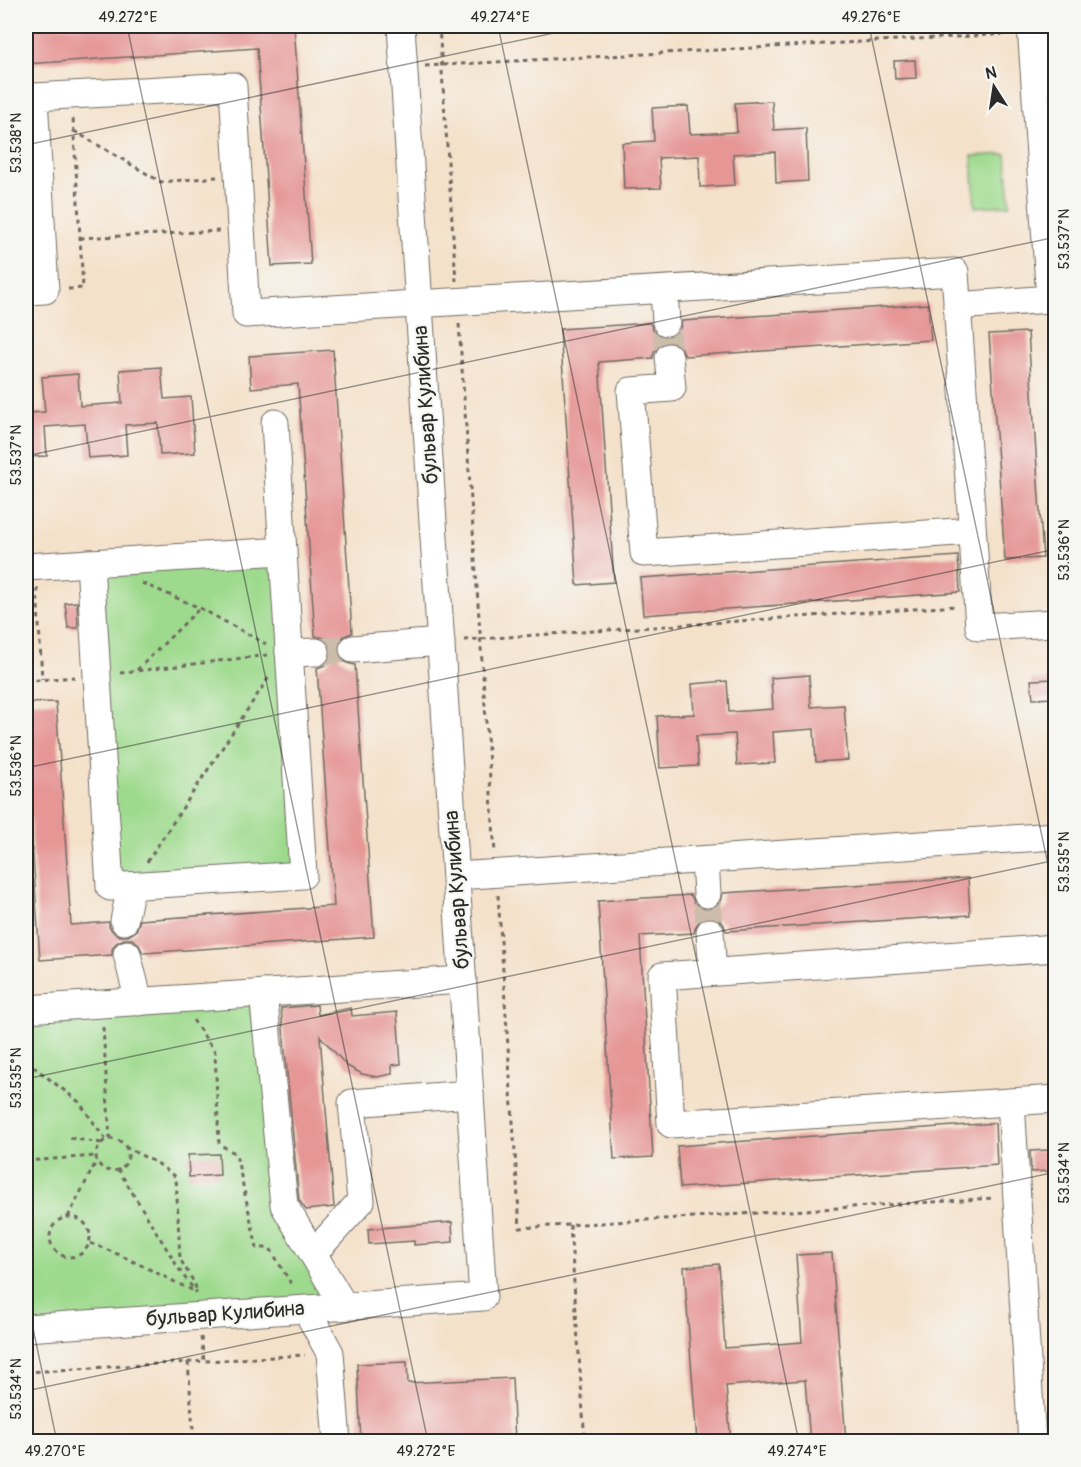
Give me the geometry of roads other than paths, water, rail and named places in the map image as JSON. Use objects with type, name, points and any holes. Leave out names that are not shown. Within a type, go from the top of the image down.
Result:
[{"type":"street","name":"бульвар Кулибина","points":[[26,1328],[197,1304],[306,1309],[483,1297],[402,26]]},
{"type":"street","points":[[957,306],[1050,299],[1031,29]]},
{"type":"street","points":[[26,291],[45,290],[34,97],[233,86],[246,314],[955,272],[979,627],[1056,623]]},
{"type":"street","points":[[664,290],[666,322]]},
{"type":"street","points":[[669,357],[672,388],[631,391],[644,553],[972,531]]},
{"type":"street","points":[[90,563],[110,887],[303,875],[286,653],[283,551],[275,423]]},
{"type":"street","points":[[31,575],[90,563],[283,551]]},
{"type":"street","points":[[353,649],[441,642]]},
{"type":"street","points":[[286,653],[316,652]]},
{"type":"street","points":[[456,876],[1056,836]]},
{"type":"street","points":[[705,860],[707,894]]},
{"type":"street","points":[[124,921],[131,886]]},
{"type":"street","points":[[710,932],[713,972]]},
{"type":"street","points":[[1056,948],[662,976],[672,1124],[1056,1100]]},
{"type":"street","points":[[127,954],[139,1002]]},
{"type":"street","points":[[26,1009],[463,980]]},
{"type":"street","points":[[263,993],[284,1205],[344,1306]]},
{"type":"street","points":[[313,1254],[361,1201],[352,1103],[470,1094]]},
{"type":"street","points":[[1011,1102],[1032,1442]]},
{"type":"street","points":[[306,1309],[330,1353],[337,1442]]},
{"type":"tunnel","points":[[666,322],[669,357]]},
{"type":"tunnel","points":[[316,652],[353,649]]},
{"type":"tunnel","points":[[707,894],[710,932]]}]
